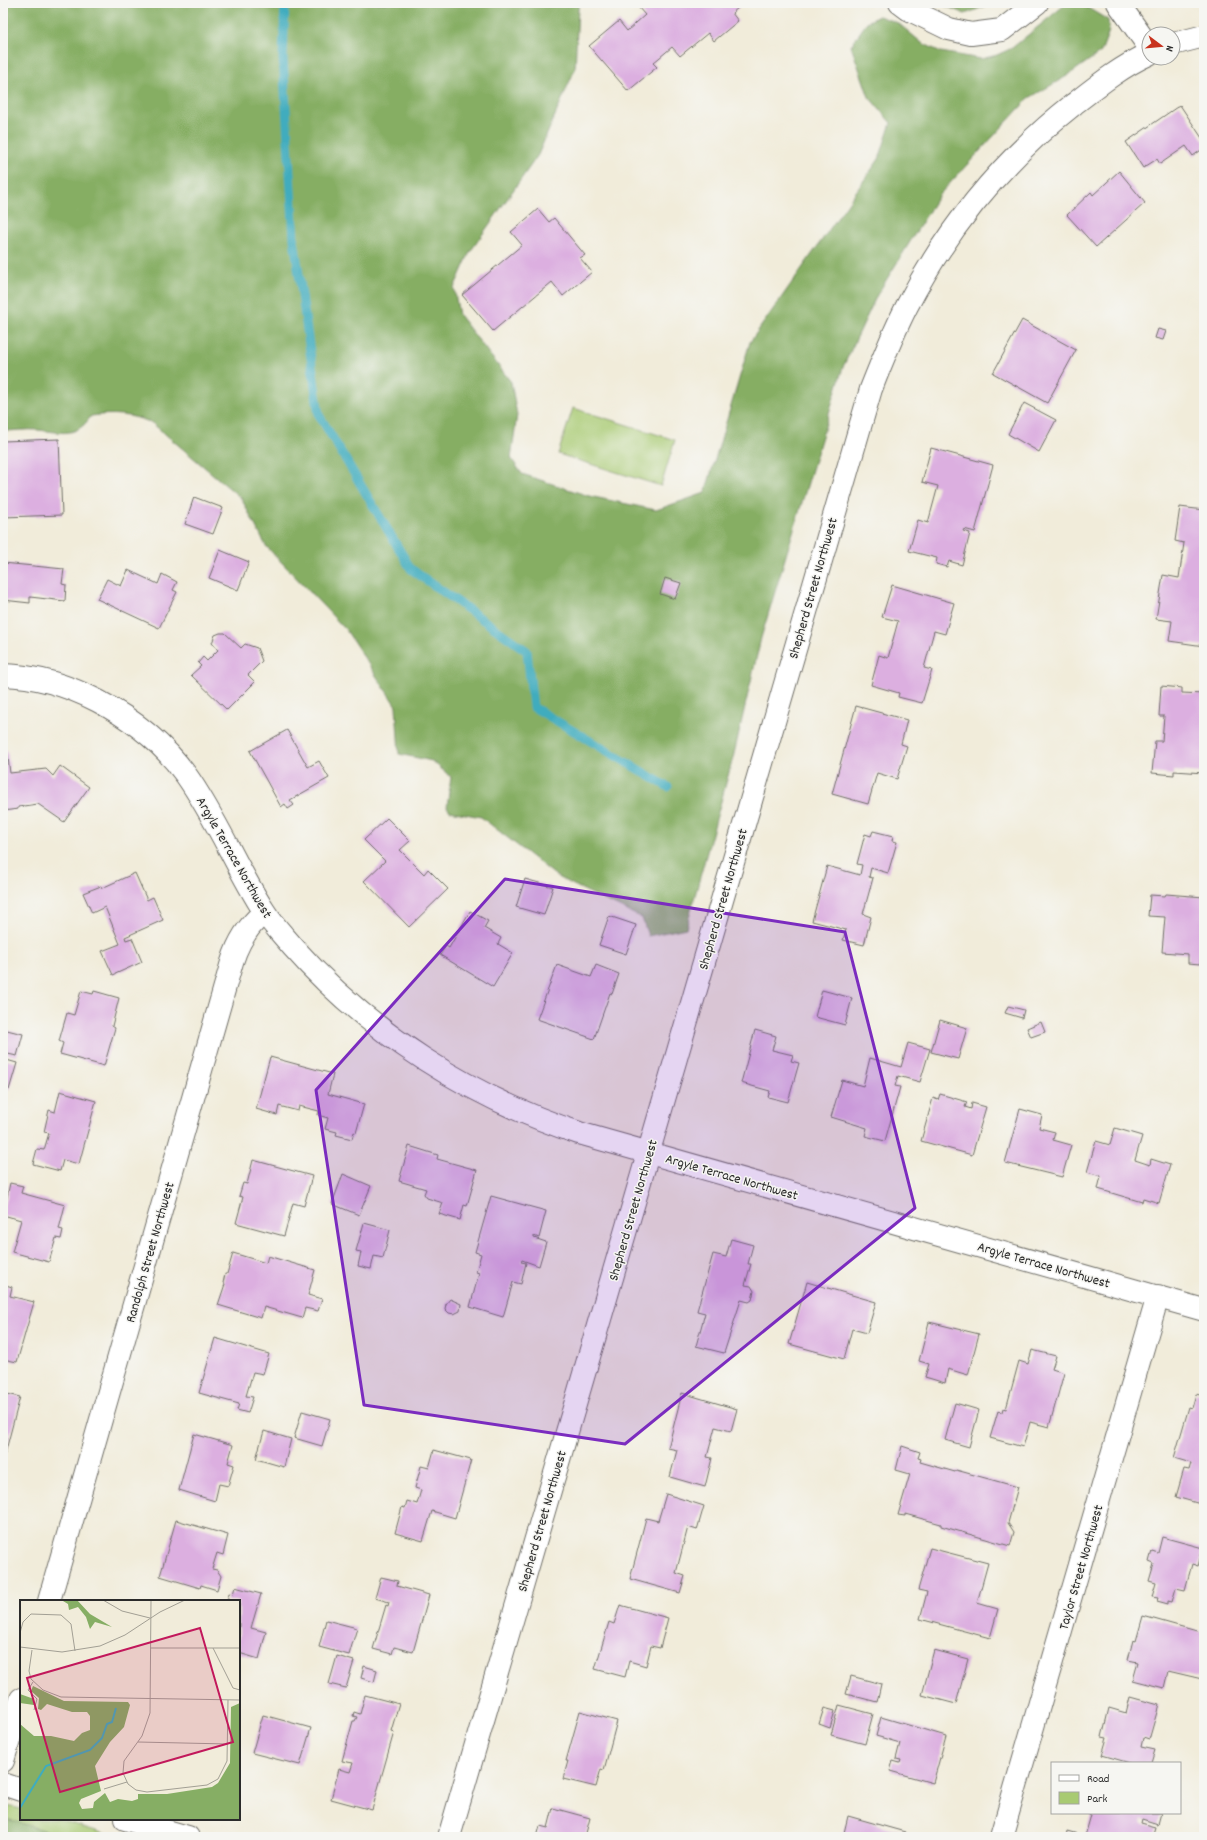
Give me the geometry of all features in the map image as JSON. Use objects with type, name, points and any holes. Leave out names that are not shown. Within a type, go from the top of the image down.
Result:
[{"type":"street","points":[[900,3],[908,9],[949,29],[971,34],[1002,30],[1037,3]]},
{"type":"street","points":[[1118,3],[1141,36]]},
{"type":"street","points":[[1181,42],[1204,36]]},
{"type":"street","name":"Shepherd Street Northwest","points":[[449,1837],[865,406],[895,332],[923,278],[942,246],[988,185],[1026,144],[1048,124],[1095,88],[1141,59]]},
{"type":"street","name":"Argyle Terrace Northwest","points":[[3,675],[41,680],[72,689],[111,708],[146,732],[167,752],[196,790],[264,912],[295,949],[335,989],[398,1041],[434,1066],[491,1097],[541,1119],[579,1133],[1204,1310]]},
{"type":"street","name":"Randolph Street Northwest","points":[[49,1600],[232,962],[236,950],[247,929],[264,912]]},
{"type":"street","name":"Taylor Street Northwest","points":[[1001,1837],[1158,1296]]},
{"type":"street","points":[[3,1761],[20,1702]]},
{"type":"street","points":[[3,1784],[20,1790]]},
{"type":"street","points":[[128,1820],[188,1837]]},
{"type":"highlighted area","points":[[505,879],[845,932],[915,1208],[625,1444],[364,1405],[316,1090]]},
{"type":"green space","points":[[3,3],[580,3],[578,9],[575,69],[538,155],[470,252],[454,288],[459,315],[511,382],[517,415],[511,458],[522,474],[589,496],[656,510],[705,493],[750,342],[879,159],[891,123],[869,97],[851,46],[867,22],[879,16],[898,23],[922,43],[941,52],[981,59],[997,55],[1012,48],[1067,3],[1083,5],[1108,20],[1109,31],[1101,52],[1067,76],[1029,98],[939,195],[877,295],[843,367],[761,638],[733,758],[686,928],[648,936],[642,918],[559,878],[481,817],[450,811],[447,807],[451,777],[432,761],[399,754],[396,706],[346,630],[266,546],[241,498],[152,423],[129,416],[107,415],[91,416],[80,428],[68,432],[61,433],[34,430],[3,431]]},
{"type":"green space","points":[[938,3],[988,3],[986,6],[965,14]]},
{"type":"green space","points":[[573,408],[675,440],[661,486],[558,454]]},
{"type":"green space","points":[[3,1805],[20,1809],[20,1820],[61,1820],[115,1837],[3,1837]]},
{"type":"green space","points":[[3,1818],[68,1837],[3,1837]]},
{"type":"building","points":[[643,3],[744,3],[732,13],[738,21],[714,41],[708,33],[680,56],[672,47],[653,63],[657,67],[628,91],[589,46],[619,21],[627,31],[645,15],[638,7]]},
{"type":"building","points":[[1180,105],[1204,141],[1204,148],[1193,156],[1186,146],[1160,164],[1157,159],[1143,168],[1126,142]]},
{"type":"building","points":[[1119,171],[1145,203],[1096,247],[1067,215],[1091,192],[1093,195]]},
{"type":"building","points":[[538,209],[549,222],[554,218],[585,255],[580,258],[592,272],[563,296],[552,282],[493,331],[462,295],[522,245],[511,232]]},
{"type":"building","points":[[1022,320],[1076,350],[1047,403],[993,373]]},
{"type":"building","points":[[1158,329],[1166,331],[1163,340],[1155,338]]},
{"type":"building","points":[[1024,403],[1056,420],[1039,452],[1008,434]]},
{"type":"building","points":[[59,439],[62,515],[3,517],[3,441]]},
{"type":"building","points":[[931,448],[993,465],[975,532],[964,529],[963,531],[970,533],[962,565],[949,561],[947,567],[936,564],[937,558],[909,551],[918,520],[928,523],[938,486],[922,482]]},
{"type":"building","points":[[1204,472],[1204,482],[1201,481]]},
{"type":"building","points":[[194,497],[223,508],[213,534],[185,524]]},
{"type":"building","points":[[1180,507],[1204,510],[1204,540],[1201,558],[1204,558],[1204,646],[1169,641],[1172,621],[1156,619],[1163,575],[1179,578],[1184,543],[1175,541]]},
{"type":"building","points":[[220,550],[249,562],[238,590],[209,578]]},
{"type":"building","points":[[3,563],[64,569],[62,584],[66,585],[65,601],[30,597],[30,603],[3,600]]},
{"type":"building","points":[[128,570],[158,584],[162,574],[177,582],[173,590],[177,592],[159,628],[97,599],[107,579],[121,586]]},
{"type":"building","points":[[665,578],[681,583],[675,599],[660,594]]},
{"type":"building","points":[[892,585],[954,603],[945,634],[934,631],[924,668],[932,670],[922,703],[898,697],[899,693],[871,685],[879,655],[888,658],[898,621],[882,617]]},
{"type":"building","points":[[225,633],[241,648],[245,644],[257,648],[262,661],[248,675],[255,682],[227,710],[191,675],[201,666],[198,663],[203,657],[207,661],[218,650],[212,643],[215,635]]},
{"type":"building","points":[[1161,686],[1182,688],[1182,693],[1204,694],[1204,773],[1174,771],[1174,775],[1152,773],[1155,741],[1162,741],[1164,716],[1159,716]]},
{"type":"building","points":[[856,706],[907,720],[901,744],[907,746],[897,779],[877,773],[868,804],[832,794]]},
{"type":"building","points":[[287,730],[308,767],[319,761],[329,778],[290,800],[294,805],[288,809],[285,804],[281,807],[250,751]]},
{"type":"building","points":[[3,750],[7,750],[10,773],[46,769],[53,776],[60,766],[89,787],[64,822],[38,804],[3,811]]},
{"type":"building","points":[[387,818],[410,841],[400,850],[424,874],[428,869],[448,889],[409,927],[364,881],[385,861],[364,840]]},
{"type":"building","points":[[873,831],[893,836],[892,841],[897,842],[888,873],[871,868],[869,877],[873,878],[863,914],[871,917],[864,945],[843,940],[846,930],[812,921],[827,866],[860,875],[862,865],[857,864],[865,834],[871,836]]},
{"type":"building","points":[[135,873],[147,900],[153,897],[163,920],[125,937],[126,940],[132,938],[142,962],[113,975],[102,951],[120,944],[105,907],[92,913],[83,893],[101,886],[102,888]]},
{"type":"building","points":[[525,879],[553,887],[544,915],[516,907]]},
{"type":"building","points":[[1166,894],[1204,897],[1204,954],[1201,953],[1200,964],[1188,963],[1188,954],[1162,952],[1165,917],[1148,916],[1150,895],[1165,896]]},
{"type":"building","points":[[470,911],[488,921],[484,928],[501,938],[498,944],[513,953],[493,987],[440,955],[446,946],[449,948]]},
{"type":"building","points":[[609,916],[636,925],[626,954],[599,945]]},
{"type":"building","points":[[557,965],[591,977],[596,965],[619,974],[612,994],[610,993],[594,1039],[537,1019]]},
{"type":"building","points":[[822,990],[852,998],[845,1025],[815,1017]]},
{"type":"building","points":[[81,991],[93,994],[94,991],[119,998],[112,1026],[115,1028],[104,1066],[60,1054],[63,1043],[59,1041],[67,1013],[74,1015]]},
{"type":"building","points":[[1008,1006],[1024,1010],[1022,1018],[1005,1013]]},
{"type":"building","points":[[940,1020],[967,1028],[958,1059],[931,1052]]},
{"type":"building","points":[[1041,1022],[1045,1032],[1031,1037],[1027,1028]]},
{"type":"building","points":[[3,1029],[23,1034],[17,1056],[3,1053]]},
{"type":"building","points":[[755,1030],[776,1036],[772,1050],[793,1055],[791,1061],[799,1063],[788,1102],[768,1097],[770,1091],[741,1083]]},
{"type":"building","points":[[908,1043],[930,1049],[920,1082],[898,1076],[895,1086],[900,1087],[885,1141],[865,1136],[867,1128],[831,1117],[842,1080],[863,1086],[870,1058],[901,1067]]},
{"type":"building","points":[[270,1057],[333,1074],[328,1094],[364,1104],[356,1133],[354,1132],[352,1139],[336,1135],[337,1132],[325,1129],[328,1118],[318,1115],[319,1111],[299,1106],[298,1111],[279,1106],[277,1115],[256,1109]]},
{"type":"building","points":[[3,1059],[17,1063],[9,1090],[3,1088]]},
{"type":"building","points":[[60,1091],[96,1101],[79,1164],[63,1160],[60,1171],[33,1164],[37,1149],[44,1150],[49,1133],[44,1132],[49,1110],[55,1112]]},
{"type":"building","points":[[940,1094],[967,1102],[965,1107],[971,1109],[972,1103],[986,1107],[972,1155],[921,1141],[933,1098],[938,1100]]},
{"type":"building","points":[[1020,1109],[1042,1115],[1039,1128],[1055,1132],[1053,1140],[1071,1145],[1062,1177],[1005,1163]]},
{"type":"building","points":[[1115,1128],[1142,1136],[1135,1160],[1150,1165],[1151,1159],[1170,1165],[1159,1203],[1143,1198],[1142,1202],[1098,1189],[1101,1176],[1087,1172],[1096,1141],[1110,1145]]},
{"type":"building","points":[[409,1146],[438,1155],[437,1159],[477,1170],[467,1206],[464,1205],[460,1220],[439,1214],[443,1203],[427,1198],[424,1194],[426,1189],[399,1181]]},
{"type":"building","points":[[253,1160],[312,1176],[304,1206],[293,1203],[284,1236],[236,1223],[243,1197],[239,1196],[243,1183],[247,1184]]},
{"type":"building","points":[[343,1174],[371,1186],[359,1215],[332,1204]]},
{"type":"building","points":[[10,1183],[23,1186],[21,1193],[65,1205],[59,1229],[63,1230],[61,1239],[56,1238],[49,1262],[12,1252],[21,1220],[3,1215]]},
{"type":"building","points":[[491,1196],[546,1211],[539,1238],[534,1236],[534,1238],[546,1242],[539,1266],[522,1260],[521,1262],[526,1263],[521,1284],[513,1282],[503,1317],[470,1307],[479,1273],[476,1272],[481,1254],[475,1252]]},
{"type":"building","points":[[364,1223],[390,1230],[383,1258],[374,1256],[371,1269],[358,1266],[361,1252],[356,1251]]},
{"type":"building","points":[[731,1239],[753,1245],[748,1264],[751,1264],[745,1285],[751,1286],[754,1291],[752,1300],[749,1302],[741,1300],[724,1353],[696,1346],[705,1313],[697,1311],[713,1254],[726,1257]]},
{"type":"building","points":[[233,1253],[266,1263],[268,1256],[315,1270],[308,1295],[322,1299],[318,1311],[305,1308],[302,1318],[264,1307],[261,1318],[218,1305],[225,1284],[223,1283],[225,1274],[227,1274]]},
{"type":"building","points":[[807,1282],[876,1302],[867,1333],[852,1329],[844,1359],[789,1344]]},
{"type":"building","points":[[3,1284],[12,1287],[10,1296],[34,1302],[17,1362],[3,1359]]},
{"type":"building","points":[[450,1299],[461,1304],[460,1311],[454,1314],[449,1313],[445,1309],[446,1304]]},
{"type":"building","points":[[929,1322],[979,1334],[968,1375],[948,1369],[945,1383],[925,1377],[929,1364],[919,1361]]},
{"type":"building","points":[[215,1338],[269,1354],[263,1374],[253,1372],[246,1396],[253,1397],[248,1413],[237,1410],[239,1404],[199,1393]]},
{"type":"building","points":[[1032,1350],[1056,1356],[1052,1369],[1064,1373],[1049,1427],[1030,1422],[1023,1447],[990,1438],[998,1411],[1002,1412],[1003,1408],[1006,1409],[1019,1361],[1028,1364]]},
{"type":"building","points":[[3,1393],[20,1397],[5,1454],[3,1453]]},
{"type":"building","points":[[682,1393],[737,1409],[731,1431],[715,1427],[707,1457],[712,1458],[705,1487],[670,1477],[677,1450],[668,1448]]},
{"type":"building","points":[[1196,1394],[1204,1396],[1204,1505],[1176,1497],[1184,1469],[1189,1470],[1191,1463],[1174,1458],[1189,1407],[1192,1408]]},
{"type":"building","points":[[955,1403],[979,1410],[969,1447],[945,1440]]},
{"type":"building","points":[[302,1411],[330,1419],[322,1446],[294,1438]]},
{"type":"building","points":[[264,1431],[291,1439],[284,1467],[256,1459]]},
{"type":"building","points":[[194,1434],[233,1445],[228,1463],[234,1465],[228,1486],[219,1484],[215,1501],[179,1490]]},
{"type":"building","points":[[902,1446],[920,1452],[918,1458],[921,1459],[920,1462],[1018,1487],[1008,1523],[1014,1532],[1010,1546],[905,1514],[905,1516],[898,1515],[910,1474],[896,1470]]},
{"type":"building","points":[[434,1450],[471,1460],[455,1518],[432,1511],[423,1541],[395,1533],[402,1507],[405,1508],[407,1501],[417,1504],[421,1490],[415,1488],[421,1466],[429,1468]]},
{"type":"building","points":[[666,1494],[704,1506],[697,1530],[688,1527],[676,1573],[685,1576],[680,1593],[630,1579],[646,1518],[658,1521]]},
{"type":"building","points":[[176,1520],[228,1535],[223,1555],[217,1553],[212,1569],[217,1570],[221,1576],[217,1590],[201,1585],[200,1588],[160,1576]]},
{"type":"building","points":[[1162,1537],[1203,1548],[1198,1566],[1192,1564],[1185,1590],[1176,1588],[1172,1602],[1168,1601],[1168,1604],[1157,1601],[1158,1598],[1152,1597],[1156,1583],[1149,1581],[1154,1564],[1149,1562],[1152,1551],[1158,1553]]},
{"type":"building","points":[[930,1548],[988,1563],[977,1603],[998,1609],[990,1638],[920,1619],[927,1592],[918,1590]]},
{"type":"building","points":[[381,1577],[398,1581],[397,1586],[429,1595],[413,1652],[394,1647],[392,1654],[373,1649],[386,1605],[388,1606],[389,1602],[375,1598]]},
{"type":"building","points":[[235,1587],[261,1594],[251,1628],[266,1632],[259,1659],[240,1653],[240,1600],[227,1600],[229,1593],[233,1594]]},
{"type":"building","points":[[620,1605],[668,1618],[660,1648],[651,1646],[646,1666],[629,1661],[625,1677],[595,1669],[609,1622],[614,1624]]},
{"type":"building","points":[[1143,1616],[1204,1633],[1204,1671],[1202,1679],[1168,1671],[1164,1688],[1133,1680],[1138,1662],[1128,1660],[1133,1640],[1136,1641]]},
{"type":"building","points":[[326,1620],[357,1628],[349,1655],[319,1647]]},
{"type":"building","points":[[934,1650],[968,1659],[956,1704],[922,1695]]},
{"type":"building","points":[[337,1656],[354,1661],[346,1688],[329,1684]]},
{"type":"building","points":[[364,1666],[377,1670],[374,1682],[361,1678]]},
{"type":"building","points":[[851,1676],[881,1684],[877,1702],[846,1694]]},
{"type":"building","points":[[365,1695],[399,1704],[391,1731],[394,1732],[372,1810],[331,1799],[339,1769],[350,1772],[353,1763],[342,1761],[353,1721],[355,1721],[357,1717],[353,1716],[354,1712],[360,1714]]},
{"type":"building","points":[[1130,1697],[1159,1705],[1149,1740],[1143,1738],[1141,1747],[1155,1750],[1151,1762],[1126,1762],[1102,1755],[1107,1738],[1102,1737],[1109,1708],[1126,1713]]},
{"type":"building","points":[[839,1705],[873,1714],[865,1744],[831,1735]]},
{"type":"building","points":[[824,1708],[835,1711],[830,1728],[819,1724]]},
{"type":"building","points":[[580,1711],[617,1721],[604,1770],[601,1769],[596,1787],[563,1779],[568,1761],[566,1761]]},
{"type":"building","points":[[263,1715],[311,1728],[300,1765],[252,1753]]},
{"type":"building","points":[[881,1717],[946,1736],[933,1783],[890,1771],[893,1761],[900,1763],[901,1760],[896,1759],[900,1743],[876,1736]]},
{"type":"building","points":[[553,1808],[590,1818],[585,1837],[537,1837],[540,1826],[548,1828]]},
{"type":"building","points":[[1089,1814],[1161,1814],[1158,1824],[1142,1819],[1141,1823],[1156,1827],[1153,1837],[1066,1837],[1067,1831],[1085,1836],[1091,1815]]},
{"type":"building","points":[[848,1816],[905,1832],[904,1837],[843,1837]]},
{"type":"waterway","points":[[285,3],[283,58],[294,239],[319,415],[411,569],[527,651],[533,707],[668,787]]}]
